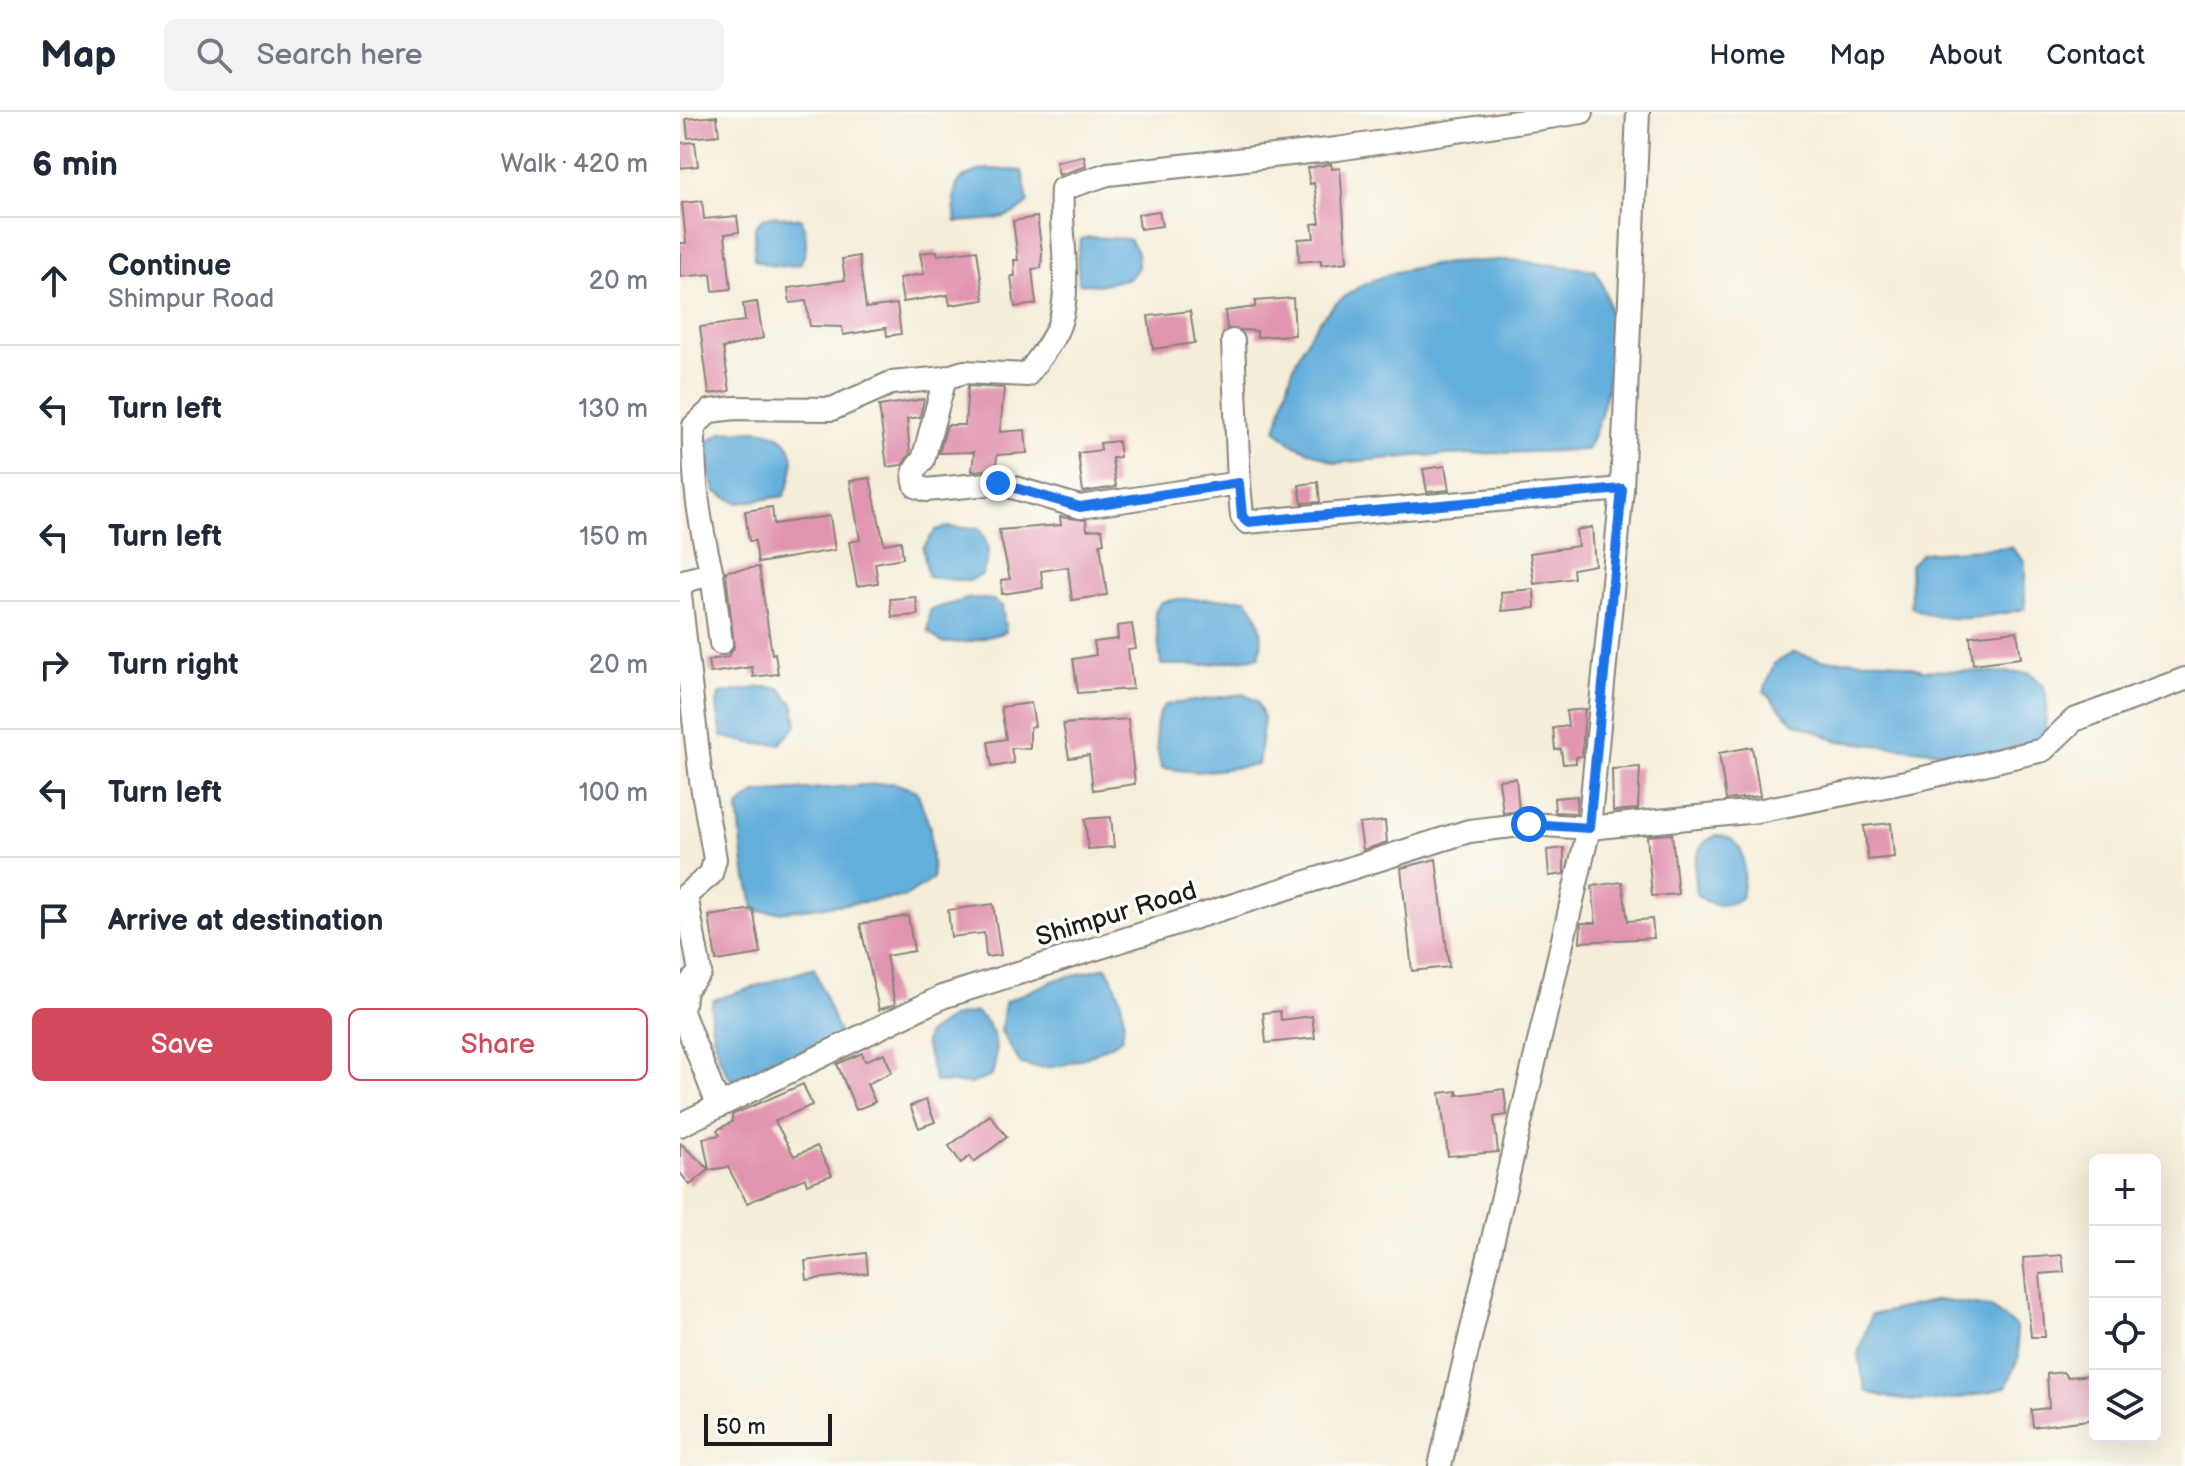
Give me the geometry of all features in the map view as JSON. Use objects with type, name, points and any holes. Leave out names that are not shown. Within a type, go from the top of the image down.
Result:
[{"type":"street","points":[[721,643],[712,574],[695,500],[694,426],[710,411],[735,408],[832,409],[891,383],[945,378],[964,372],[1027,375],[1061,320],[1062,189],[1108,174],[1337,149],[1582,112]]},
{"type":"street","points":[[1440,1466],[1589,828],[1622,489],[1638,112]]},
{"type":"street","points":[[1233,341],[1239,483],[1242,516],[1247,522],[1622,489]]},
{"type":"street","points":[[945,378],[923,460],[914,469],[916,486],[926,490],[998,483],[1080,507],[1239,483]]},
{"type":"street","points":[[680,588],[687,580],[712,574]]},
{"type":"street","points":[[680,595],[686,703],[715,859],[711,874],[683,896],[700,972],[685,989],[682,1012],[718,1105]]},
{"type":"street","name":"Shimpur Road","points":[[680,1125],[942,997],[1469,831],[1529,824],[1589,828],[1757,811],[2043,750],[2074,720],[2185,679]]},
{"type":"water","points":[[988,169],[1022,171],[1028,202],[1022,209],[1005,217],[956,222],[954,200],[957,185],[967,175]]},
{"type":"water","points":[[763,218],[801,219],[806,242],[800,264],[777,266],[754,259],[755,227]]},
{"type":"water","points":[[1081,239],[1129,239],[1137,252],[1138,267],[1130,278],[1098,285],[1079,283],[1077,259]]},
{"type":"water","points":[[1511,260],[1595,270],[1604,289],[1612,335],[1611,360],[1602,409],[1587,450],[1416,456],[1336,463],[1290,443],[1276,430],[1297,359],[1314,328],[1335,304],[1359,287],[1385,275],[1445,264]]},
{"type":"water","points":[[723,432],[770,432],[787,444],[793,462],[792,473],[784,496],[738,503],[716,492],[710,475],[707,442]]},
{"type":"water","points":[[948,527],[979,529],[988,551],[982,575],[969,581],[928,577],[923,548],[936,530]]},
{"type":"water","points":[[2011,547],[2025,562],[2025,609],[1982,617],[1952,618],[1938,617],[1911,607],[1910,565],[1922,553]]},
{"type":"water","points":[[971,598],[993,600],[1002,606],[1006,632],[969,642],[942,643],[928,631],[930,610]]},
{"type":"water","points":[[1247,599],[1260,626],[1262,641],[1259,657],[1204,665],[1161,665],[1155,612],[1161,602]]},
{"type":"water","points":[[1794,652],[1821,660],[1889,661],[1923,670],[2030,673],[2043,685],[2047,699],[2045,734],[2035,742],[1981,756],[1839,741],[1793,722],[1764,691],[1774,664]]},
{"type":"water","points":[[762,687],[780,688],[794,705],[797,725],[780,744],[757,744],[722,737],[717,706],[719,694]]},
{"type":"water","points":[[1243,694],[1257,701],[1264,718],[1258,765],[1198,772],[1161,768],[1156,727],[1165,705]]},
{"type":"water","points":[[894,783],[917,791],[930,828],[933,879],[905,897],[778,912],[755,911],[744,866],[738,807],[755,793]]},
{"type":"water","points":[[1716,836],[1735,842],[1743,858],[1741,898],[1724,905],[1702,898],[1696,894],[1695,886],[1698,852],[1702,845]]},
{"type":"water","points":[[1106,967],[1121,1001],[1124,1019],[1122,1038],[1086,1057],[1059,1066],[1032,1067],[1020,1063],[1001,1031],[1005,1002],[1055,980]]},
{"type":"water","points":[[814,968],[840,1036],[732,1080],[722,1064],[715,1042],[711,1018],[713,1000]]},
{"type":"water","points":[[976,1012],[989,1026],[995,1041],[996,1058],[992,1076],[971,1084],[935,1082],[925,1043],[927,1034],[952,1017]]},
{"type":"water","points":[[1938,1300],[1990,1307],[2016,1327],[2019,1356],[2006,1387],[1936,1401],[1901,1400],[1866,1391],[1858,1354],[1871,1315]]},
{"type":"building","points":[[717,116],[719,135],[688,138],[686,119]]},
{"type":"building","points":[[695,142],[698,166],[680,168],[680,143]]},
{"type":"building","points":[[1084,156],[1086,166],[1059,175],[1056,162]]},
{"type":"building","points":[[1331,164],[1332,169],[1340,168],[1347,262],[1321,265],[1321,260],[1299,262],[1298,239],[1314,238],[1312,224],[1320,223],[1314,183],[1310,184],[1307,168]]},
{"type":"building","points":[[702,201],[704,219],[737,216],[739,232],[725,234],[731,289],[713,291],[711,274],[680,277],[680,243],[686,243],[682,203]]},
{"type":"building","points":[[1159,211],[1162,226],[1140,229],[1138,214]]},
{"type":"building","points":[[1037,217],[1042,252],[1041,268],[1032,269],[1036,304],[1015,307],[1011,276],[1015,276],[1014,260],[1018,260],[1013,221]]},
{"type":"building","points":[[977,250],[984,300],[950,305],[948,295],[903,302],[899,278],[924,274],[920,253],[937,251],[938,255]]},
{"type":"building","points":[[859,256],[866,308],[897,304],[901,334],[887,336],[886,328],[843,335],[842,327],[810,326],[806,301],[790,303],[788,288],[845,280],[842,259]]},
{"type":"building","points":[[1293,298],[1295,335],[1257,337],[1257,331],[1227,329],[1225,311],[1255,307],[1255,301]]},
{"type":"building","points":[[757,302],[763,338],[723,348],[730,391],[709,394],[700,327],[745,321],[743,304]]},
{"type":"building","points":[[1190,311],[1195,343],[1153,349],[1148,316]]},
{"type":"building","points":[[968,386],[1004,388],[1000,432],[1025,430],[1027,453],[997,455],[996,469],[972,471],[974,452],[939,453],[947,425],[965,425]]},
{"type":"building","points":[[924,399],[920,417],[907,419],[910,453],[902,465],[887,467],[879,406]]},
{"type":"building","points":[[1118,441],[1120,457],[1112,458],[1116,487],[1083,492],[1078,453],[1101,450],[1100,443]]},
{"type":"building","points":[[1445,466],[1449,490],[1427,492],[1423,469]]},
{"type":"building","points":[[870,478],[884,544],[901,541],[903,558],[875,563],[878,583],[857,586],[849,542],[860,540],[850,481]]},
{"type":"building","points":[[1318,482],[1320,502],[1302,503],[1299,485]]},
{"type":"building","points":[[772,507],[774,524],[830,516],[835,550],[758,563],[755,541],[749,541],[745,511]]},
{"type":"building","points":[[1060,517],[1086,520],[1087,530],[1102,529],[1104,543],[1100,544],[1107,595],[1072,600],[1068,567],[1041,571],[1043,588],[1002,594],[1001,580],[1010,579],[999,530],[1061,525]]},
{"type":"building","points":[[1592,527],[1595,565],[1573,569],[1574,578],[1534,584],[1530,553],[1578,546],[1576,530]]},
{"type":"building","points":[[759,567],[772,654],[775,653],[778,674],[753,677],[752,667],[710,673],[708,660],[728,657],[734,648],[726,571]]},
{"type":"building","points":[[1534,589],[1535,608],[1502,611],[1501,592]]},
{"type":"building","points":[[916,597],[918,615],[892,617],[890,599]]},
{"type":"building","points":[[1132,624],[1136,649],[1128,650],[1133,689],[1078,693],[1073,659],[1096,655],[1094,642],[1118,639],[1117,626]]},
{"type":"building","points":[[2017,631],[2021,658],[1973,664],[1970,636]]},
{"type":"building","points":[[1031,703],[1035,726],[1030,727],[1030,749],[1011,748],[1014,763],[992,767],[988,742],[1006,739],[1001,707]]},
{"type":"building","points":[[1585,709],[1582,756],[1576,757],[1576,763],[1563,764],[1561,749],[1555,750],[1553,728],[1568,726],[1566,711]]},
{"type":"building","points":[[1128,719],[1135,784],[1093,790],[1089,755],[1069,758],[1063,724]]},
{"type":"building","points":[[1752,747],[1760,796],[1726,800],[1719,753]]},
{"type":"building","points":[[1640,767],[1638,809],[1613,811],[1612,769]]},
{"type":"building","points":[[1516,778],[1519,811],[1503,813],[1499,780]]},
{"type":"building","points":[[1577,796],[1576,813],[1555,812],[1554,798]]},
{"type":"building","points":[[1111,817],[1114,847],[1088,849],[1085,819]]},
{"type":"building","points":[[1385,821],[1387,842],[1363,850],[1359,824]]},
{"type":"building","points":[[1891,823],[1894,857],[1868,860],[1864,826]]},
{"type":"building","points":[[1672,834],[1678,894],[1652,896],[1647,836]]},
{"type":"building","points":[[1564,848],[1564,874],[1549,876],[1547,850]]},
{"type":"building","points":[[1436,859],[1449,967],[1412,971],[1401,868]]},
{"type":"building","points":[[1622,882],[1628,921],[1652,919],[1654,938],[1580,942],[1581,923],[1596,923],[1592,886]]},
{"type":"building","points":[[993,904],[1001,955],[986,957],[984,933],[951,937],[948,910]]},
{"type":"building","points":[[753,909],[761,954],[716,961],[709,916]]},
{"type":"building","points":[[908,916],[914,951],[886,956],[895,1004],[879,1010],[860,924]]},
{"type":"building","points":[[1280,1011],[1281,1020],[1312,1016],[1315,1038],[1266,1043],[1263,1013]]},
{"type":"building","points":[[862,1053],[865,1061],[884,1053],[892,1072],[867,1084],[875,1102],[856,1110],[837,1064]]},
{"type":"building","points":[[803,1084],[812,1105],[775,1121],[794,1156],[817,1146],[832,1175],[807,1184],[805,1178],[747,1203],[728,1167],[709,1170],[690,1185],[680,1173],[680,1143],[709,1169],[703,1138],[720,1135],[717,1130],[732,1122],[732,1115]]},
{"type":"building","points":[[1504,1089],[1507,1115],[1494,1117],[1498,1152],[1448,1156],[1440,1093],[1457,1091],[1457,1095]]},
{"type":"building","points":[[926,1100],[935,1122],[919,1128],[910,1106]]},
{"type":"building","points":[[990,1115],[1007,1137],[974,1162],[970,1156],[961,1163],[949,1146]]},
{"type":"building","points":[[866,1253],[868,1273],[807,1280],[805,1261]]},
{"type":"building","points":[[2062,1255],[2064,1272],[2040,1274],[2045,1337],[2031,1337],[2023,1258]]},
{"type":"building","points":[[2063,1372],[2067,1377],[2089,1375],[2089,1420],[2033,1427],[2031,1410],[2049,1408],[2047,1374]]},
{"type":"route","points":[[998,483],[1080,507],[1239,483],[1242,516],[1247,522],[1622,489],[1589,828],[1529,824]]}]
